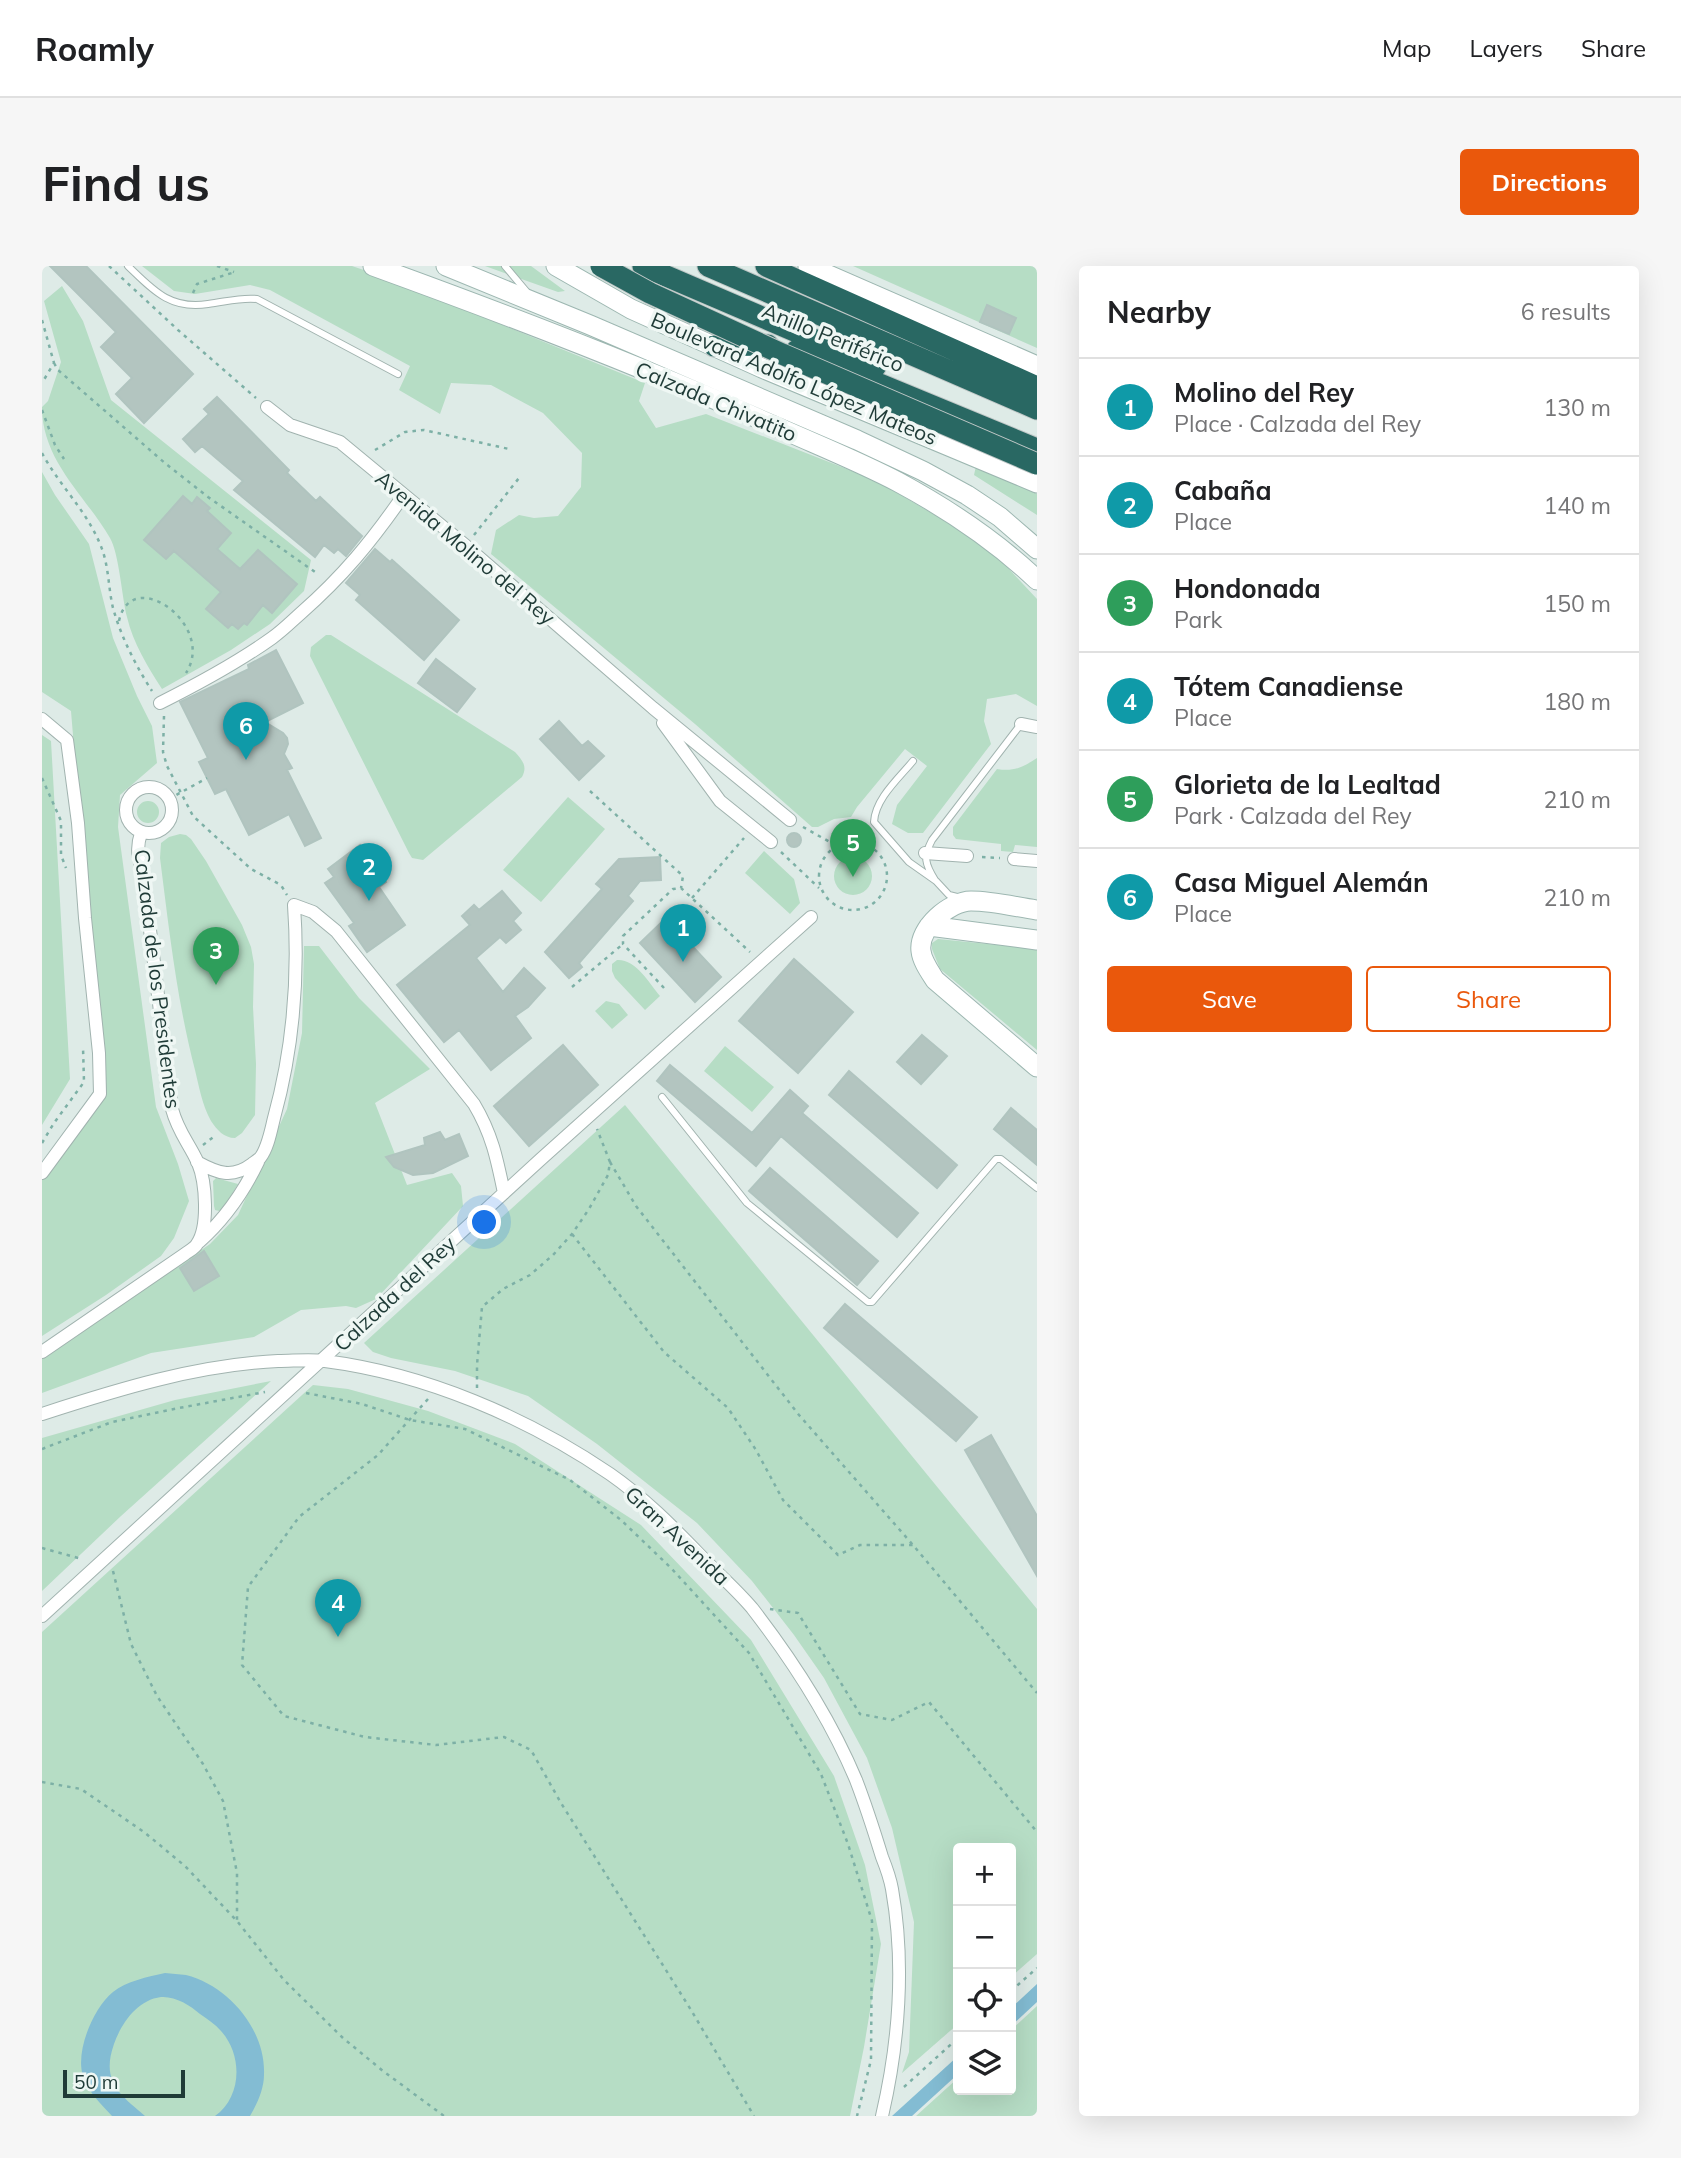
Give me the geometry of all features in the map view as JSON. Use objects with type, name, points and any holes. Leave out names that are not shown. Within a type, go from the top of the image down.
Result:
[{"type":"highway","points":[[601,266],[650,293],[782,354],[1037,464]]},
{"type":"highway","name":"Anillo Periférico","points":[[613,266],[715,317],[1037,449]]},
{"type":"highway","points":[[643,266],[1037,435]]},
{"type":"highway","points":[[708,266],[1037,409]]},
{"type":"highway","name":"Anillo Periférico","points":[[724,266],[1037,400]]},
{"type":"highway","points":[[766,266],[1037,387]]},
{"type":"highway","points":[[714,346],[785,345]]},
{"type":"main road","name":"Calzada Chivatito","points":[[373,266],[586,346],[735,408],[898,482],[1008,553],[1037,580]]},
{"type":"main road","name":"Calzada Chivatito","points":[[446,266],[858,440],[923,471],[1000,517],[1037,549]]},
{"type":"main road","name":"Boulevard Adolfo López Mateos","points":[[556,266],[631,309],[1037,483]]},
{"type":"main road","points":[[808,266],[837,274],[1037,366]]},
{"type":"main road","points":[[1037,910],[969,901],[956,904],[929,926],[922,939],[921,951],[935,981],[1037,1067]]},
{"type":"main road","points":[[929,926],[1037,940]]},
{"type":"street","name":"Avenida Molino del Rey","points":[[267,407],[290,425],[340,442],[466,546],[653,708],[790,820]]},
{"type":"street","points":[[165,701],[273,638],[326,591],[371,542],[403,496]]},
{"type":"street","name":"Avenida Molino del Rey","points":[[653,708],[720,801],[771,842]]},
{"type":"street","points":[[42,719],[67,740],[78,823],[99,1053],[100,1094],[42,1173]]},
{"type":"street","points":[[1021,724],[1037,727]]},
{"type":"street","points":[[144,787],[159,789],[175,796],[169,822],[157,832],[141,833],[129,824],[126,817],[127,802],[131,795],[144,787]]},
{"type":"street","name":"Calzada de los Presidentes","points":[[141,833],[137,845],[138,855],[143,873],[172,1109],[182,1138],[197,1162],[204,1189],[205,1209],[198,1243]]},
{"type":"street","points":[[925,853],[967,856]]},
{"type":"street","points":[[1014,859],[1037,861]]},
{"type":"street","points":[[42,1352],[185,1254],[225,1217],[238,1199],[260,1158],[281,1092],[291,1037],[295,981],[294,905],[313,912],[336,931],[474,1104],[487,1125],[504,1193]]},
{"type":"street","name":"Calzada del Rey","points":[[42,1616],[504,1193],[811,917]]},
{"type":"street","points":[[197,1162],[220,1172],[233,1174],[260,1158]]},
{"type":"street","name":"Gran Avenida","points":[[42,1414],[100,1395],[194,1371],[250,1363],[323,1361],[378,1371],[478,1402],[522,1423],[611,1475],[662,1516],[750,1606],[800,1675],[841,1746],[868,1811],[892,1887],[899,1963],[896,2032],[883,2111]]},
{"type":"lane","points":[[128,266],[170,301],[186,305],[205,305],[247,298],[257,299],[398,374]]},
{"type":"lane","points":[[505,266],[535,303]]},
{"type":"lane","points":[[936,881],[927,865],[925,853],[932,840],[1021,724]]},
{"type":"lane","points":[[913,761],[881,800],[874,815],[874,822],[909,862],[936,881],[949,895],[969,901]]},
{"type":"lane","points":[[662,1097],[747,1203],[868,1302],[872,1302],[996,1159],[1001,1159],[1037,1188]]},
{"type":"path","points":[[108,266],[267,407]]},
{"type":"path","points":[[186,305],[198,285],[235,272],[217,266]]},
{"type":"path","points":[[42,320],[58,370],[166,464],[315,572],[326,591]]},
{"type":"path","points":[[42,383],[54,363]]},
{"type":"path","points":[[42,410],[64,459]]},
{"type":"path","points":[[360,459],[405,432],[424,430],[509,449]]},
{"type":"path","points":[[42,453],[81,507],[102,547],[118,624],[133,659],[165,701]]},
{"type":"path","points":[[466,546],[519,478]]},
{"type":"path","points":[[118,624],[128,604],[138,598],[148,597],[170,607],[185,626],[193,645],[193,656],[190,668],[165,701],[164,715],[163,752],[175,796],[251,870],[281,885],[294,905]]},
{"type":"path","points":[[42,778],[61,821],[61,855],[69,878]]},
{"type":"path","points":[[175,796],[207,778]]},
{"type":"path","points":[[590,790],[683,876],[681,888]]},
{"type":"path","points":[[790,820],[836,846]]},
{"type":"path","points":[[692,898],[753,828]]},
{"type":"path","points":[[771,842],[829,901],[845,910],[857,911],[877,901],[887,882],[883,860],[866,844],[854,842],[836,846],[824,857],[819,868],[821,890]]},
{"type":"path","points":[[967,856],[1014,859]]},
{"type":"path","points":[[664,988],[623,944],[623,936],[673,888],[681,888],[761,962]]},
{"type":"path","points":[[572,987],[623,944]]},
{"type":"path","points":[[42,1143],[84,1082],[82,1038]]},
{"type":"path","points":[[591,1115],[610,1162],[635,1206],[687,1274],[799,1415],[1037,1693]]},
{"type":"path","points":[[478,1402],[477,1365],[482,1307],[503,1289],[530,1275],[572,1234],[608,1175],[610,1162]]},
{"type":"path","points":[[572,1234],[664,1352],[727,1408],[783,1500],[838,1555],[860,1545],[913,1545]]},
{"type":"path","points":[[438,1389],[378,1455],[299,1517],[248,1587],[242,1665],[284,1716],[365,1737],[436,1745],[504,1737],[531,1750],[754,2116]]},
{"type":"path","points":[[42,1449],[112,1422],[242,1396],[290,1390],[362,1404],[410,1420],[465,1429],[570,1480],[621,1520],[749,1653],[821,1773],[848,1844],[872,1921],[871,2060],[857,2116]]},
{"type":"path","points":[[42,1548],[104,1558],[131,1644],[157,1696],[203,1764],[223,1801],[237,1873],[237,1921]]},
{"type":"path","points":[[750,1606],[799,1613],[860,1714],[892,1720],[929,1702],[1037,1832]]},
{"type":"path","points":[[42,1782],[81,1789],[144,1832],[185,1866],[237,1921],[284,1980],[343,2038],[444,2116]]},
{"type":"path","points":[[1016,1987],[1037,1968]]},
{"type":"path","points":[[883,2111],[953,2044]]},
{"type":"green space","points":[[142,266],[352,266],[645,383],[639,401],[656,428],[706,414],[875,480],[995,554],[1037,599],[1037,706],[1016,694],[987,699],[984,721],[991,744],[923,833],[908,833],[892,824],[897,805],[927,766],[905,749],[851,817],[834,819],[812,827],[695,724],[491,554],[496,530],[519,515],[534,518],[558,516],[581,487],[582,453],[543,413],[491,385],[451,383],[440,414],[399,390],[410,366],[270,290],[250,285],[195,294],[174,291]]},
{"type":"green space","points":[[485,266],[531,266],[565,291],[558,292]]},
{"type":"green space","points":[[853,266],[1037,266],[1037,348]]},
{"type":"green space","points":[[62,286],[83,321],[111,400],[311,560],[304,591],[270,624],[231,650],[162,689],[133,636],[125,609],[116,554],[110,538],[57,461],[44,426],[42,407],[48,401],[61,362],[44,301]]},
{"type":"green space","points":[[976,466],[1037,494],[1037,515],[974,475]]},
{"type":"green space","points":[[42,472],[89,544],[113,638],[152,726],[157,763],[120,795],[118,827],[156,1107],[189,1201],[174,1238],[161,1256],[42,1336],[42,1178],[103,1098],[71,711],[42,692]]},
{"type":"green space","points":[[326,635],[331,635],[515,752],[523,763],[522,777],[423,860],[412,858],[409,853],[310,656],[311,647]]},
{"type":"green space","points":[[42,735],[51,741],[70,1079],[42,1125]]},
{"type":"green space","points":[[1037,758],[1037,847],[1015,845],[1013,852],[1001,851],[1001,844],[956,839],[953,827],[997,769],[1018,768]]},
{"type":"green space","points":[[568,797],[605,829],[541,902],[503,870]]},
{"type":"green space","points":[[144,801],[152,801],[159,808],[159,816],[152,823],[144,823],[137,816],[137,808]]},
{"type":"green space","points":[[180,834],[191,839],[206,861],[242,925],[251,947],[254,964],[255,1115],[235,1138],[227,1137],[218,1130],[205,1109],[178,991],[160,858],[161,843]]},
{"type":"green space","points":[[764,851],[794,879],[800,903],[790,914],[745,873]]},
{"type":"green space","points":[[853,857],[867,862],[872,876],[867,890],[853,895],[839,890],[834,876],[839,862]]},
{"type":"green space","points":[[938,939],[1037,949],[1037,1050],[940,969],[932,949],[932,943]]},
{"type":"green space","points":[[304,946],[319,946],[359,998],[430,1069],[375,1103],[407,1185],[452,1173],[461,1186],[463,1206],[376,1299],[356,1308],[346,1306],[301,1310],[254,1337],[151,1353],[42,1393],[42,1359],[210,1244],[238,1215],[287,1109],[302,1033]]},
{"type":"green space","points":[[617,960],[630,963],[636,968],[660,996],[645,1010],[615,978],[612,964]]},
{"type":"green space","points":[[606,1001],[619,1004],[628,1015],[612,1029],[595,1011]]},
{"type":"green space","points":[[725,1046],[774,1087],[752,1112],[704,1071]]},
{"type":"green space","points":[[625,1105],[1037,1609],[1037,1954],[1016,1973],[1016,1843],[953,1843],[953,2028],[902,2073],[909,2052],[914,1922],[892,1828],[867,1758],[824,1678],[794,1635],[752,1581],[697,1523],[597,1444],[528,1396],[455,1371],[391,1358],[373,1352],[364,1343]]},
{"type":"green space","points":[[216,1178],[238,1184],[223,1209],[219,1211],[215,1210],[214,1206],[213,1181]]},
{"type":"green space","points":[[271,1381],[42,1591],[42,1438],[175,1400]]},
{"type":"green space","points":[[313,1385],[348,1389],[428,1411],[515,1444],[641,1525],[751,1640],[834,1776],[865,1865],[881,1944],[850,2116],[42,2116],[42,1632]]},
{"type":"green space","points":[[1037,2006],[1037,2116],[916,2116],[953,2083],[953,2095],[1016,2095],[1016,2025]]},
{"type":"water","points":[[165,1973],[186,1975],[217,1989],[242,2012],[252,2026],[263,2058],[264,2075],[260,2096],[250,2116],[215,2116],[224,2108],[235,2087],[236,2063],[233,2052],[216,2026],[187,2004],[172,1998],[152,1999],[137,2008],[121,2029],[111,2057],[111,2077],[115,2086],[127,2101],[145,2116],[112,2116],[88,2087],[81,2066],[82,2055],[88,2031],[99,2008],[113,1992],[124,1985]]},
{"type":"water","points":[[1037,1984],[1037,2002],[1016,2021],[1016,2003]]},
{"type":"water","points":[[953,2061],[953,2079],[912,2116],[892,2116]]},
{"type":"building","points":[[50,266],[86,266],[193,374],[144,423],[116,394],[132,378],[101,347],[116,332]]},
{"type":"building","points":[[987,305],[1016,318],[1009,334],[980,322]]},
{"type":"building","points":[[217,397],[316,501],[320,497],[362,536],[346,556],[338,549],[334,553],[324,545],[315,557],[234,490],[243,481],[202,446],[195,452],[183,439],[209,414],[204,409]]},
{"type":"building","points":[[183,496],[192,504],[197,497],[210,508],[207,511],[231,533],[217,549],[240,569],[258,550],[297,584],[272,613],[263,605],[247,625],[244,623],[238,629],[232,624],[228,628],[206,609],[221,592],[174,551],[166,559],[144,540]]},
{"type":"building","points":[[375,549],[390,562],[392,560],[459,620],[424,660],[356,600],[360,595],[346,583]]},
{"type":"building","points":[[276,650],[303,703],[265,722],[287,738],[284,754],[292,768],[287,770],[321,838],[305,846],[289,814],[249,835],[226,789],[215,794],[199,762],[208,758],[180,702],[249,669],[248,665]]},
{"type":"building","points":[[436,659],[475,689],[457,712],[418,683]]},
{"type":"building","points":[[559,721],[582,746],[588,741],[604,756],[579,780],[540,739]]},
{"type":"building","points":[[791,833],[797,833],[801,840],[797,847],[791,847],[787,843],[787,837]]},
{"type":"building","points":[[360,845],[386,882],[379,887],[405,925],[367,952],[349,926],[354,923],[325,883],[334,877],[328,869]]},
{"type":"building","points":[[660,857],[661,880],[640,881],[628,896],[633,901],[579,963],[582,967],[569,978],[545,952],[602,889],[596,884],[619,859]]},
{"type":"building","points":[[502,891],[521,913],[513,921],[521,930],[506,943],[500,937],[476,958],[503,992],[524,968],[545,988],[528,1007],[515,1016],[531,1038],[491,1070],[459,1030],[444,1042],[397,985],[470,925],[462,916],[474,905],[479,910]]},
{"type":"building","points":[[666,918],[721,977],[695,1002],[640,943]]},
{"type":"building","points":[[794,959],[853,1012],[798,1073],[739,1021]]},
{"type":"building","points":[[922,1035],[947,1056],[921,1084],[897,1062]]},
{"type":"building","points":[[563,1045],[598,1085],[529,1146],[494,1106]]},
{"type":"building","points":[[670,1065],[752,1133],[790,1090],[808,1106],[802,1113],[918,1213],[897,1237],[781,1136],[756,1166],[657,1081]]},
{"type":"building","points":[[849,1071],[957,1165],[937,1188],[829,1095]]},
{"type":"building","points":[[1011,1108],[1037,1130],[1037,1165],[994,1129]]},
{"type":"building","points":[[440,1132],[445,1140],[459,1134],[468,1156],[433,1173],[413,1175],[394,1167],[386,1157],[425,1145],[424,1138]]},
{"type":"building","points":[[770,1168],[878,1261],[857,1285],[749,1191]]},
{"type":"building","points":[[204,1251],[219,1276],[194,1291],[180,1268]]},
{"type":"building","points":[[845,1304],[977,1417],[956,1441],[824,1328]]},
{"type":"building","points":[[991,1435],[1037,1516],[1037,1576],[965,1450]]},
{"type":"place","name":"Casa Miguel Alemán","points":[[246,760]]},
{"type":"place","name":"Glorieta de la Lealtad","points":[[853,877]]},
{"type":"place","name":"Cabaña","points":[[369,901]]},
{"type":"place","name":"Molino del Rey","points":[[683,962]]},
{"type":"place","name":"Hondonada","points":[[216,985]]},
{"type":"place","name":"Tótem Canadiense","points":[[338,1637]]}]
